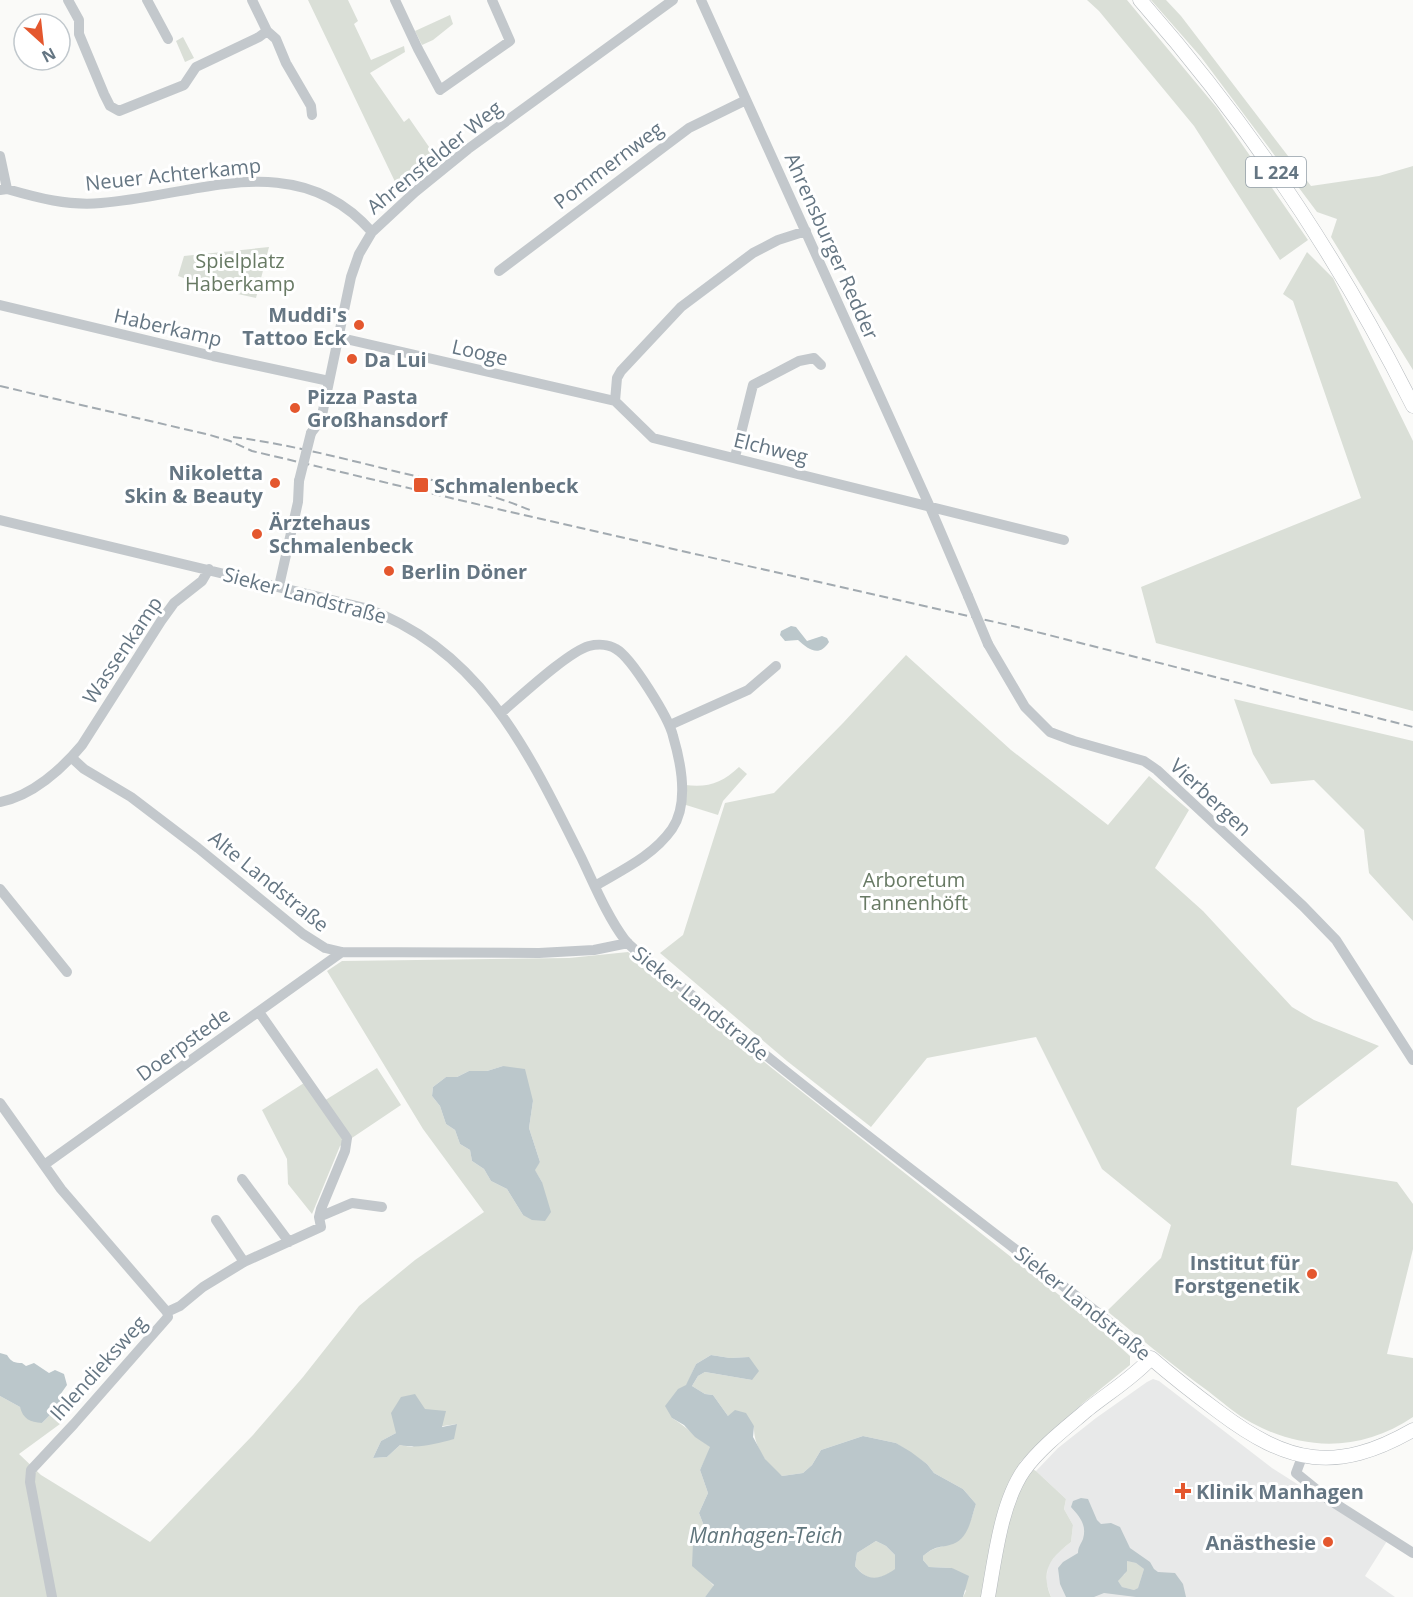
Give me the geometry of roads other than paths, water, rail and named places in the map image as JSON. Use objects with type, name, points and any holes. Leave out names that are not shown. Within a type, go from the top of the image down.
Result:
[{"type":"main road","name":"L 224","points":[[1140,0],[1246,130],[1305,214],[1377,335],[1413,406]]},
{"type":"main road","name":"Sieker Landstraße","points":[[1151,1358],[1242,1430],[1270,1446],[1302,1457],[1343,1457],[1382,1446],[1413,1430]]},
{"type":"main road","points":[[988,1597],[999,1536],[1015,1485],[1024,1470],[1067,1428],[1151,1358]]},
{"type":"street","points":[[68,0],[79,20],[79,34],[104,94],[110,106],[119,111],[184,85],[196,67],[267,31]]},
{"type":"street","points":[[147,0],[168,39]]},
{"type":"street","points":[[252,0],[267,31],[276,39],[286,63],[311,106],[312,115]]},
{"type":"street","points":[[395,0],[440,90],[510,41],[492,0]]},
{"type":"street","name":"Ahrensfelder Weg","points":[[279,586],[298,502],[299,481],[311,433],[321,420],[351,277],[359,254],[372,231],[468,149],[673,0]]},
{"type":"street","name":"Ahrensburger Redder","points":[[701,0],[968,596]]},
{"type":"street","name":"Pommernweg","points":[[499,271],[689,128],[746,100]]},
{"type":"street","points":[[0,156],[3,189]]},
{"type":"street","name":"Neuer Achterkamp","points":[[3,189],[54,202],[98,204],[217,185],[273,181],[319,192],[340,202],[372,231]]},
{"type":"street","points":[[615,401],[617,378],[621,371],[681,307],[753,253],[778,240],[806,231]]},
{"type":"street","name":"Haberkamp","points":[[0,305],[329,381]]},
{"type":"street","name":"Looge","points":[[337,337],[615,401]]},
{"type":"street","points":[[735,458],[753,385],[799,361],[814,358],[821,365]]},
{"type":"street","name":"Elchweg","points":[[615,401],[653,438],[930,507]]},
{"type":"street","points":[[930,507],[1064,540]]},
{"type":"street","name":"Sieker Landstraße","points":[[0,520],[365,608],[390,616],[446,652],[502,712],[538,771],[595,886],[628,943],[788,1074],[1102,1316],[1151,1358]]},
{"type":"street","name":"Wassenkamp","points":[[72,758],[174,603],[202,581],[209,569]]},
{"type":"street","name":"Vierbergen","points":[[968,596],[988,644],[1025,707],[1050,732],[1144,761],[1157,770],[1303,906],[1336,940],[1357,969],[1413,1060]]},
{"type":"street","points":[[502,712],[572,655],[588,646],[602,645],[614,648],[626,656],[670,726],[674,736],[682,791],[679,812],[672,828],[653,851],[595,886]]},
{"type":"street","points":[[670,726],[748,690],[776,666]]},
{"type":"street","points":[[0,802],[26,793],[72,758]]},
{"type":"street","name":"Alte Landstraße","points":[[72,758],[84,769],[131,797],[198,848],[303,934],[325,948],[342,952],[539,953],[588,951],[628,943]]},
{"type":"street","points":[[0,889],[67,972]]},
{"type":"street","name":"Doerpstede","points":[[44,1165],[342,952]]},
{"type":"street","points":[[167,1312],[244,1262],[321,1227],[319,1217],[345,1151],[346,1138],[259,1012]]},
{"type":"street","name":"Ihlendieksweg","points":[[0,1103],[61,1188],[167,1312],[168,1317],[31,1470],[30,1482],[52,1597]]},
{"type":"street","points":[[243,1179],[289,1242]]},
{"type":"street","points":[[319,1217],[352,1203],[382,1207]]},
{"type":"street","points":[[216,1220],[244,1262]]},
{"type":"street","points":[[1302,1457],[1296,1473],[1301,1479],[1328,1499],[1413,1553]]},
{"type":"water","points":[[791,626],[796,627],[807,641],[822,636],[829,642],[817,651],[798,640],[785,641],[780,635],[781,631]]},
{"type":"water","points":[[503,1066],[525,1069],[533,1101],[529,1128],[540,1162],[535,1170],[542,1182],[551,1212],[545,1221],[532,1220],[523,1215],[507,1189],[491,1181],[484,1169],[472,1161],[470,1150],[460,1144],[455,1130],[446,1124],[440,1106],[432,1096],[433,1087],[446,1077],[457,1077],[469,1071],[487,1071]]},
{"type":"water","points":[[0,1353],[7,1355],[13,1362],[26,1366],[34,1363],[49,1373],[55,1370],[64,1374],[67,1385],[60,1395],[60,1405],[42,1423],[28,1419],[20,1407],[0,1396]]},
{"type":"water","name":"Manhagen-Teich","points":[[711,1355],[730,1358],[749,1357],[759,1371],[752,1380],[705,1372],[698,1376],[692,1386],[705,1394],[713,1395],[728,1416],[735,1410],[746,1413],[754,1426],[753,1437],[765,1459],[782,1476],[803,1473],[812,1465],[821,1450],[863,1436],[896,1443],[927,1464],[934,1473],[963,1489],[976,1504],[966,1532],[953,1544],[928,1552],[923,1556],[923,1560],[929,1567],[952,1568],[969,1576],[963,1597],[705,1597],[714,1585],[692,1566],[693,1543],[704,1526],[699,1513],[708,1493],[700,1470],[710,1447],[672,1418],[665,1406],[678,1389],[686,1385],[696,1364]],"holes":[[[876,1541],[886,1546],[895,1555],[895,1569],[889,1573],[879,1577],[869,1577],[855,1566],[857,1553]]]},
{"type":"water","points":[[415,1394],[425,1409],[446,1411],[442,1427],[457,1424],[454,1439],[420,1446],[400,1445],[387,1457],[373,1458],[381,1441],[396,1433],[391,1413],[401,1397]]},
{"type":"water","points":[[1081,1498],[1088,1499],[1101,1524],[1111,1523],[1120,1527],[1130,1548],[1150,1562],[1158,1572],[1175,1573],[1183,1584],[1186,1597],[1136,1597],[1104,1593],[1094,1597],[1066,1597],[1060,1584],[1058,1568],[1078,1553],[1084,1534],[1082,1522],[1071,1507],[1073,1501]],"holes":[[[1127,1561],[1136,1563],[1144,1569],[1138,1588],[1134,1590],[1122,1587],[1118,1581],[1127,1571]]]},
{"type":"railway","points":[[0,386],[210,435],[252,451],[1017,627],[1413,727]]},
{"type":"railway","points":[[233,437],[294,447],[428,479],[530,510]]},
{"type":"place","name":"Muddi's Tattoo Eck","points":[[359,325]]},
{"type":"place","name":"Da Lui","points":[[352,359]]},
{"type":"place","name":"Pizza Pasta Großhansdorf","points":[[295,408]]},
{"type":"place","name":"Nikoletta Skin & Beauty","points":[[275,483]]},
{"type":"place","name":"Schmalenbeck","points":[[421,485]]},
{"type":"place","name":"Ärztehaus Schmalenbeck","points":[[257,534]]},
{"type":"place","name":"Berlin Döner","points":[[389,571]]},
{"type":"place","name":"Institut für Forstgenetik","points":[[1312,1274]]},
{"type":"place","name":"Klinik Manhagen","points":[[1183,1491]]},
{"type":"place","name":"Anästhesie","points":[[1328,1542]]},
{"type":"park label","name":"Spielplatz Haberkamp","points":[[240,272]]},
{"type":"park label","name":"Arboretum Tannenhöft","points":[[914,890]]}]
